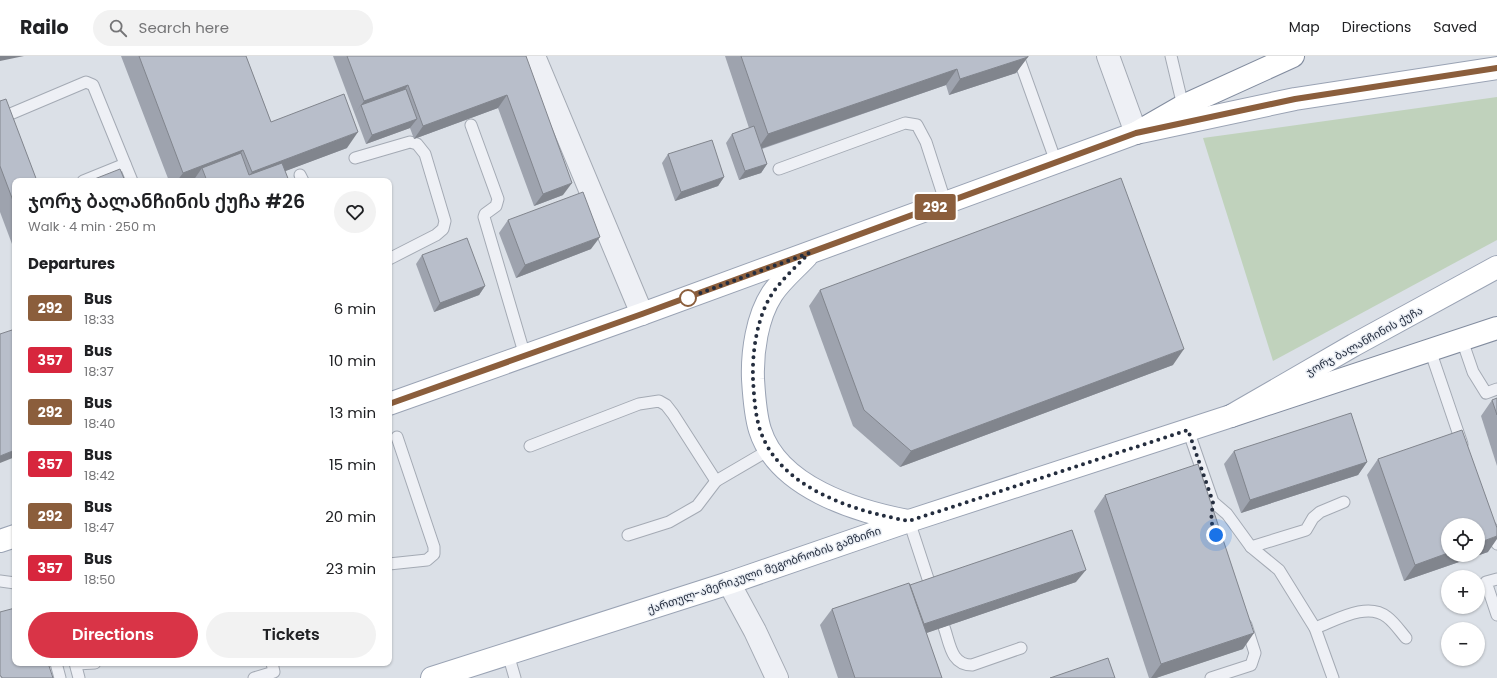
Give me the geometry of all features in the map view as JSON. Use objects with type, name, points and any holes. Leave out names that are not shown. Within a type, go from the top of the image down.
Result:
[{"type":"main road","points":[[1136,133],[1183,106],[1293,56]]},
{"type":"main road","points":[[392,403],[946,204],[1136,133],[1295,99],[1495,69]]},
{"type":"main road","points":[[809,253],[772,294],[762,314],[756,338],[753,366],[754,394],[760,430],[769,450],[793,476],[814,488],[861,509],[885,517],[909,521]]},
{"type":"main road","name":"ჯორჯ ბალანჩინის ქუჩა","points":[[1231,416],[1354,345],[1497,267]]},
{"type":"main road","points":[[1231,416],[1497,328]]},
{"type":"main road","name":"ქართულ-ამერიკული მეგობრობის გამზირი","points":[[432,678],[729,583],[909,521],[1231,416]]},
{"type":"main road","points":[[0,541],[12,537]]},
{"type":"street","points":[[534,56],[642,314]]},
{"type":"street","points":[[1108,56],[1136,133]]},
{"type":"street","points":[[729,583],[755,631],[777,678]]},
{"type":"lane","points":[[1018,56],[1056,162]]},
{"type":"lane","points":[[1171,56],[1183,106]]},
{"type":"lane","points":[[8,115],[86,82],[93,85],[131,178]]},
{"type":"lane","points":[[779,169],[905,123],[917,125],[926,142],[946,204]]},
{"type":"lane","points":[[471,125],[498,199],[496,206],[485,214],[484,217],[525,356]]},
{"type":"lane","points":[[355,158],[410,142],[417,144],[424,154],[445,221],[443,229],[436,235],[392,257]]},
{"type":"lane","points":[[90,178],[125,164]]},
{"type":"lane","points":[[1462,340],[1473,372],[1486,393],[1497,389]]},
{"type":"lane","points":[[1430,350],[1466,455]]},
{"type":"lane","points":[[530,446],[639,404],[659,401],[666,405],[673,414],[716,481]]},
{"type":"lane","points":[[1188,430],[1213,502],[1212,514]]},
{"type":"lane","points":[[392,564],[427,560],[434,554],[434,547],[397,437]]},
{"type":"lane","points":[[628,536],[669,522],[697,506],[716,481],[769,450]]},
{"type":"lane","points":[[1213,502],[1227,514],[1251,548],[1279,570],[1315,628],[1333,678]]},
{"type":"lane","points":[[1251,548],[1306,530],[1313,518],[1320,512],[1344,502]]},
{"type":"lane","points":[[1487,514],[1497,544]]},
{"type":"lane","points":[[909,521],[931,588]]},
{"type":"lane","points":[[1497,579],[1486,582],[1497,615]]},
{"type":"lane","points":[[0,581],[12,583]]},
{"type":"lane","points":[[1315,628],[1364,610],[1377,611],[1386,616],[1406,638]]},
{"type":"lane","points":[[1211,678],[1230,675],[1251,665],[1255,653],[1243,616]]},
{"type":"lane","points":[[944,627],[955,657],[959,662],[964,664],[972,664],[1021,648]]},
{"type":"lane","points":[[508,654],[515,678]]},
{"type":"lane","points":[[57,666],[60,678]]},
{"type":"lane","points":[[76,666],[79,678]]},
{"type":"lane","points":[[254,678],[274,672],[273,666]]},
{"type":"green space","points":[[1497,97],[1497,240],[1273,361],[1203,138]]},
{"type":"building","points":[[139,56],[246,56],[271,122],[344,94],[358,132],[252,172],[243,150],[183,173]]},
{"type":"building","points":[[347,56],[526,56],[572,183],[543,194],[507,95],[423,126],[408,85],[364,101]]},
{"type":"building","points":[[741,56],[1028,57],[960,79],[957,69],[768,134]]},
{"type":"building","points":[[406,89],[417,119],[372,135],[361,105]]},
{"type":"building","points":[[6,99],[36,178],[12,178],[12,198],[0,166],[0,101]]},
{"type":"building","points":[[754,126],[767,164],[745,171],[732,134]]},
{"type":"building","points":[[712,140],[724,177],[681,192],[668,154]]},
{"type":"building","points":[[241,153],[249,175],[282,163],[288,178],[206,178],[202,168]]},
{"type":"building","points":[[120,169],[124,178],[97,178]]},
{"type":"building","points":[[1121,178],[1184,349],[911,451],[864,410],[820,290]]},
{"type":"building","points":[[583,192],[600,237],[525,265],[508,220]]},
{"type":"building","points":[[467,238],[485,286],[440,303],[422,255]]},
{"type":"building","points":[[12,330],[12,451],[0,456],[0,334]]},
{"type":"building","points":[[1497,398],[1497,415],[1492,400]]},
{"type":"building","points":[[1351,413],[1367,462],[1250,500],[1234,451]]},
{"type":"building","points":[[1462,430],[1497,528],[1497,536],[1485,540],[1485,518],[1441,518],[1441,556],[1415,565],[1378,459]]},
{"type":"building","points":[[1198,464],[1254,633],[1161,664],[1105,495]]},
{"type":"building","points":[[1072,530],[1086,570],[924,624],[910,585]]},
{"type":"building","points":[[909,583],[942,678],[855,678],[832,609]]},
{"type":"building","points":[[12,609],[12,666],[49,666],[53,678],[2,678],[0,676],[0,612]]},
{"type":"building","points":[[1108,658],[1115,678],[1050,678]]},
{"type":"bus line","name":"292","points":[[392,403],[946,204],[1136,133],[1295,99],[1497,68]]},
{"type":"route","points":[[688,298],[684,299],[809,253],[772,294],[762,314],[756,338],[753,366],[754,394],[760,430],[769,450],[780,464],[793,476],[835,499],[885,517],[909,521],[1188,430],[1213,502],[1211,521],[1216,535]]}]
